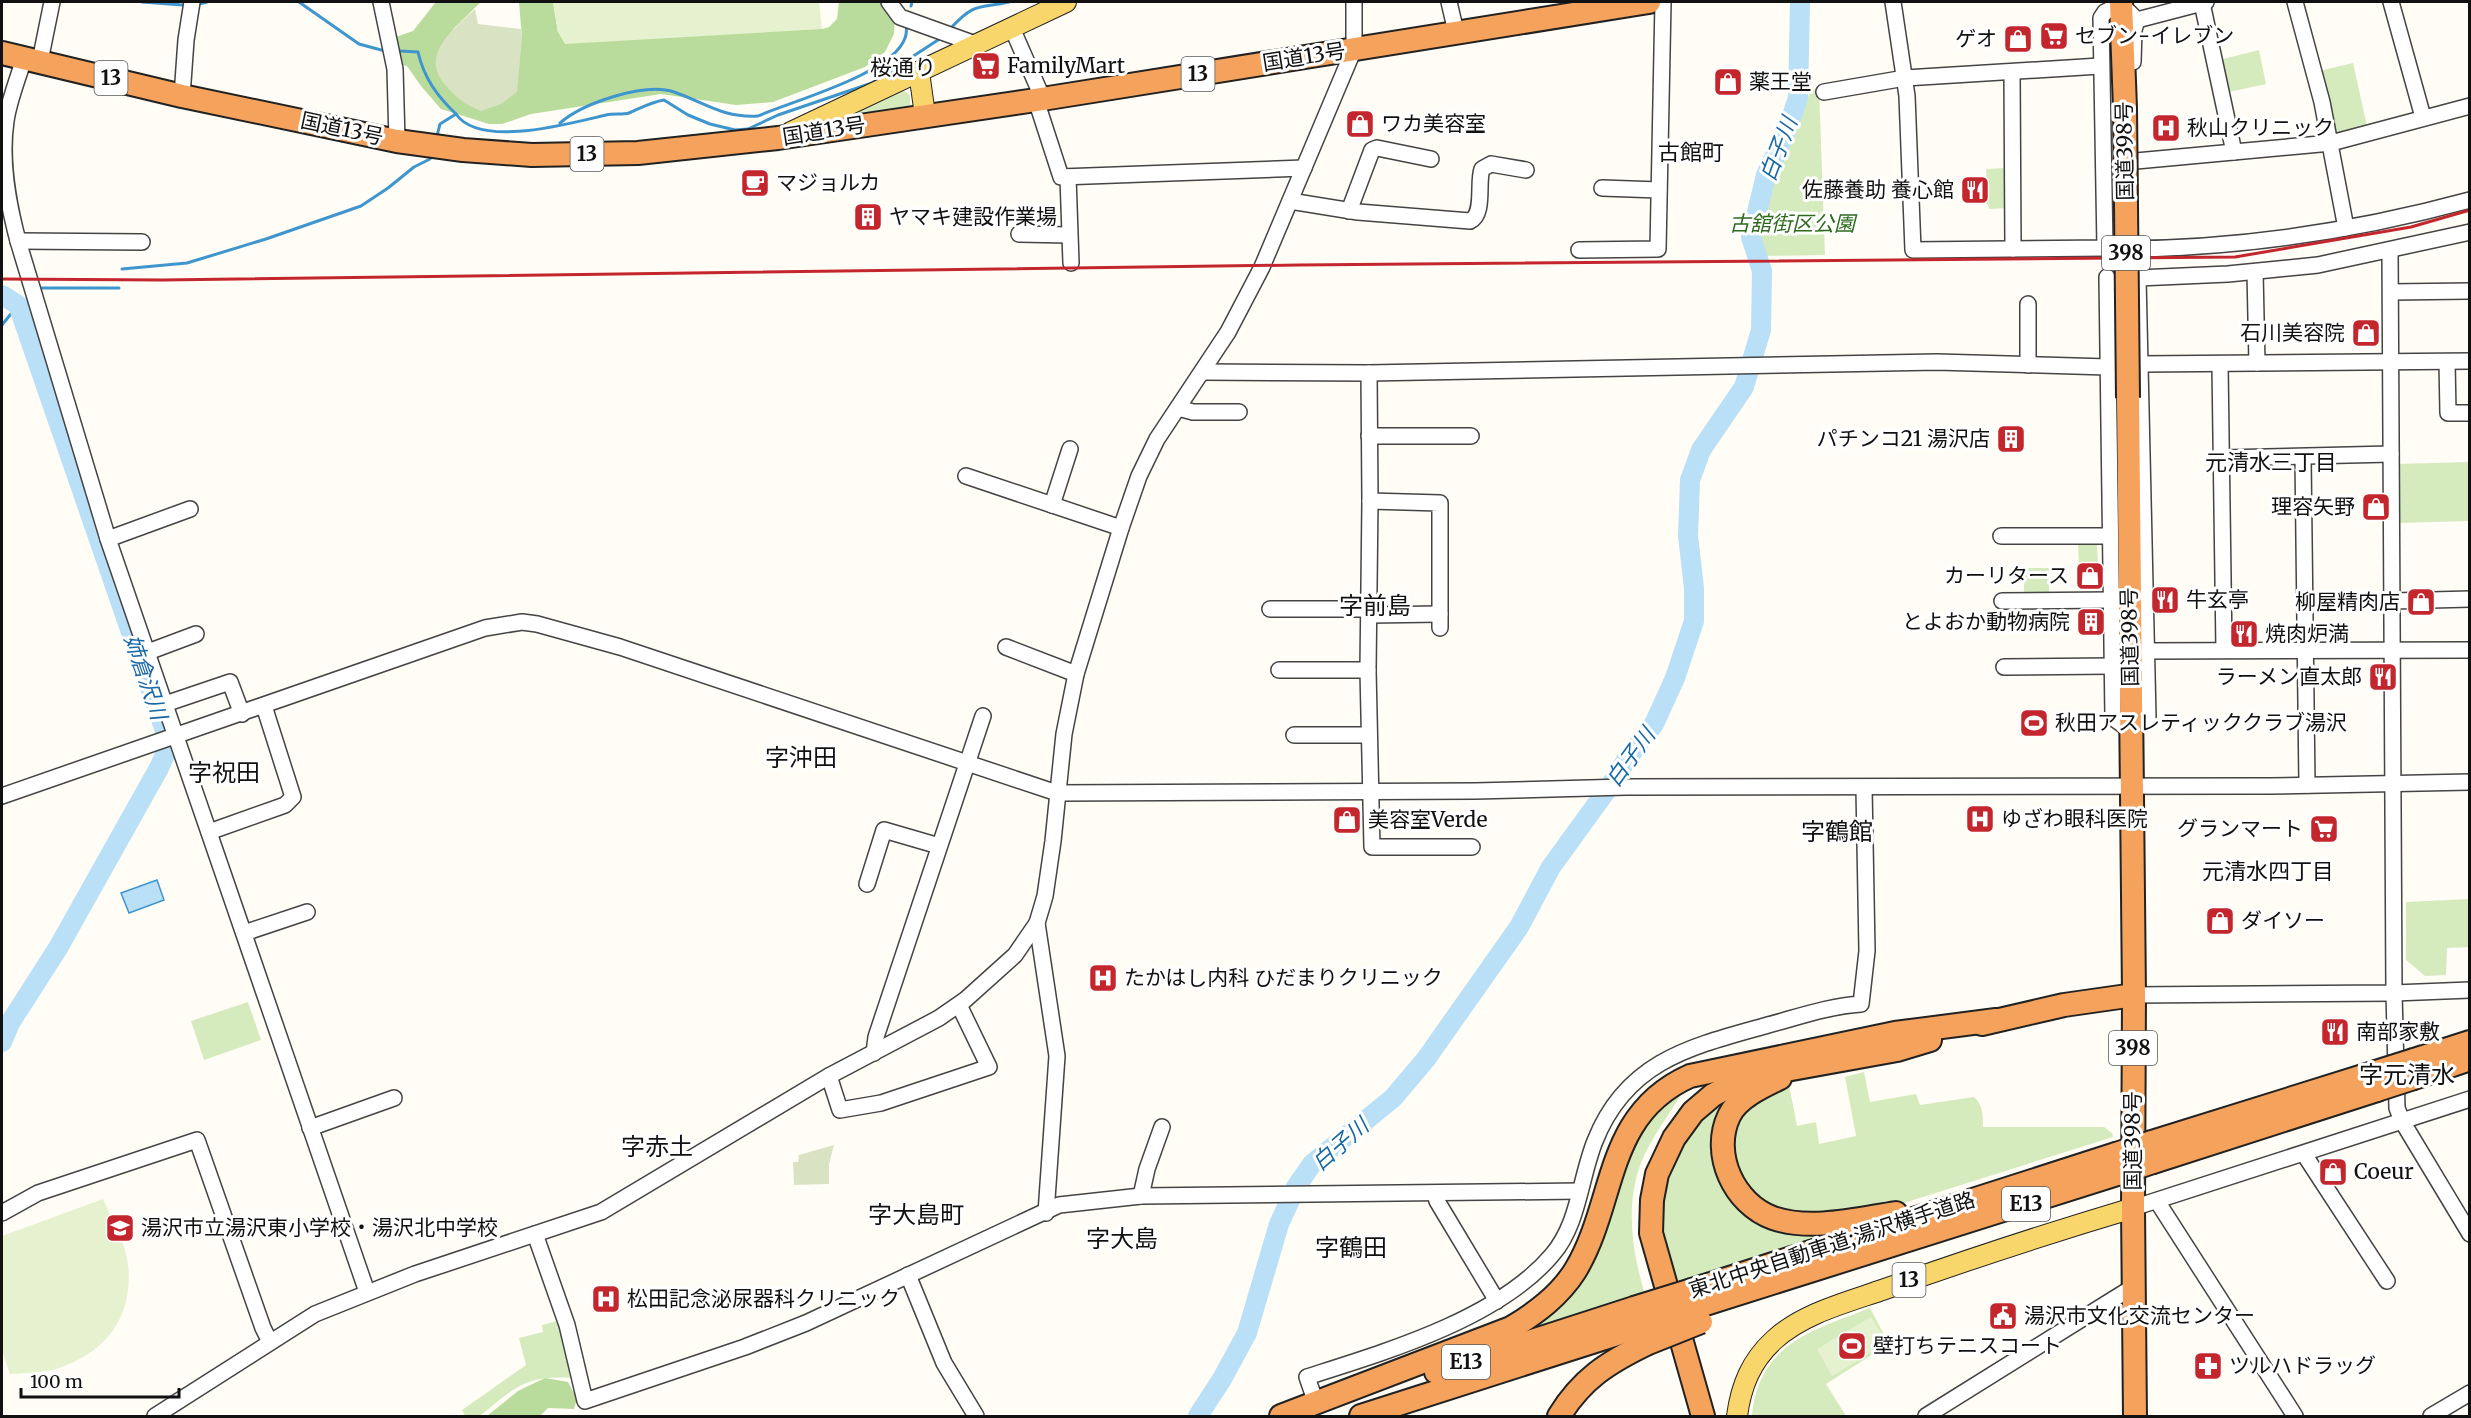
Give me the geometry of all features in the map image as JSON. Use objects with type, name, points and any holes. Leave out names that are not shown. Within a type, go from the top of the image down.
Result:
[{"type":"highway","name":"国道13号","points":[[2,54],[182,96],[397,141],[463,150],[532,155],[638,153],[778,138],[1039,100],[1648,2]]},
{"type":"highway","name":"国道398号","points":[[2121,3],[2125,108],[2132,786],[2135,1416]]},
{"type":"highway","points":[[1702,1416],[1652,1233],[1652,1200],[1657,1174],[1674,1138],[1693,1112],[1713,1095],[1747,1077],[1897,1050],[1996,1020],[2064,1005],[2134,995]]},
{"type":"highway","points":[[1281,1416],[1511,1328],[1539,1311],[1558,1293],[1575,1271],[1593,1232],[1614,1162],[1640,1115],[1654,1098],[1670,1085],[1690,1076],[1895,1033],[1996,1020]]},
{"type":"highway","name":"東北中央自動車道;湯沢横手道路","points":[[2414,1069],[2469,1042]]},
{"type":"highway","name":"東北中央自動車道;湯沢横手道路","points":[[1697,1306],[1874,1260],[1935,1233],[2117,1164],[2414,1069],[2469,1059]]},
{"type":"highway","points":[[1688,1416],[1644,1250],[1642,1196],[1650,1160],[1656,1144],[1668,1125],[1685,1101],[1729,1067]]},
{"type":"highway","points":[[1800,1068],[1752,1092],[1729,1115],[1723,1153],[1727,1171],[1735,1187],[1750,1204],[1772,1217],[1793,1223],[1831,1222],[1953,1206]]},
{"type":"highway","name":"東北中央自動車道;湯沢横手道路","points":[[1361,1416],[1697,1306],[1953,1206],[2117,1164]]},
{"type":"highway","points":[[1559,1416],[1571,1396],[1591,1376],[1615,1359],[1640,1326],[1697,1306]]},
{"type":"highway","name":"東北中央自動車道;湯沢横手道路","points":[[1298,1416],[1640,1326]]},
{"type":"main road","points":[[778,138],[1066,2]]},
{"type":"main road","points":[[920,72],[925,115]]},
{"type":"main road","name":"13","points":[[1737,1416],[1746,1379],[1756,1359],[1775,1339],[1797,1324],[1829,1309],[1914,1279],[2071,1226],[2133,1208]]},
{"type":"street","points":[[52,2],[32,60],[6,121],[4,159],[9,205],[108,539],[367,1292]]},
{"type":"street","points":[[182,96],[186,40],[192,2]]},
{"type":"street","points":[[381,2],[395,69],[397,141]]},
{"type":"street","points":[[890,2],[900,17],[978,45]]},
{"type":"street","points":[[154,1416],[315,1314],[367,1292],[601,1212],[829,1076],[939,1018],[958,1005],[1015,955],[1037,922],[1044,896],[1053,841],[1064,734],[1076,674],[1121,528],[1157,439],[1228,332],[1290,201],[1354,49],[1354,2]]},
{"type":"street","points":[[1449,2],[1456,32]]},
{"type":"street","points":[[1579,250],[1658,249],[1659,190],[1648,2]]},
{"type":"street","points":[[1893,2],[1905,78],[1913,250],[2201,248],[2346,228],[2469,200]]},
{"type":"street","points":[[2137,20],[2204,2],[2234,152]]},
{"type":"street","points":[[2295,2],[2331,142],[2346,228]]},
{"type":"street","points":[[2391,2],[2423,117]]},
{"type":"street","points":[[2105,249],[2100,66],[2101,18],[2105,12],[2121,3],[2137,20]]},
{"type":"street","points":[[2137,20],[2134,30],[2133,65],[2138,248]]},
{"type":"street","points":[[1012,28],[1039,100],[1061,177],[1304,168]]},
{"type":"street","points":[[1824,92],[1905,78],[2100,66]]},
{"type":"street","points":[[2012,73],[2013,249]]},
{"type":"street","points":[[2136,161],[2331,142],[2469,106]]},
{"type":"street","points":[[1349,210],[1372,150],[1377,148],[1431,159]]},
{"type":"street","points":[[1290,201],[1349,210],[1470,221],[1478,214],[1482,169],[1491,164],[1526,171]]},
{"type":"street","points":[[1068,177],[1071,262]]},
{"type":"street","points":[[1602,188],[1659,190]]},
{"type":"street","points":[[2107,277],[2113,718],[2131,731],[2148,718],[2138,278],[2254,272],[2318,265],[2469,232]]},
{"type":"street","points":[[1019,234],[1069,235]]},
{"type":"street","points":[[18,241],[142,242]]},
{"type":"street","points":[[2390,250],[2394,993],[2397,1108],[2402,1121],[2469,1234]]},
{"type":"street","points":[[2254,272],[2257,363]]},
{"type":"street","points":[[2391,292],[2469,291]]},
{"type":"street","points":[[2028,304],[2028,365]]},
{"type":"street","points":[[2141,364],[2469,361]]},
{"type":"street","points":[[1203,372],[1369,373],[1937,362],[2108,367]]},
{"type":"street","points":[[2447,362],[2448,413],[2469,413]]},
{"type":"street","points":[[2220,365],[2224,650]]},
{"type":"street","points":[[1369,373],[1368,670],[1372,847],[1472,847]]},
{"type":"street","points":[[1178,408],[1193,412],[1239,412]]},
{"type":"street","points":[[1369,436],[1471,436]]},
{"type":"street","points":[[1052,505],[1070,449]]},
{"type":"street","points":[[2223,458],[2391,454]]},
{"type":"street","points":[[2303,457],[2307,785]]},
{"type":"street","points":[[966,476],[1121,528]]},
{"type":"street","points":[[1270,609],[1369,612],[1440,621],[1440,503],[1370,501]]},
{"type":"street","points":[[108,539],[190,510]]},
{"type":"street","points":[[2001,536],[2110,536]]},
{"type":"street","points":[[2393,601],[2469,599]]},
{"type":"street","points":[[2002,601],[2111,600]]},
{"type":"street","points":[[2,796],[485,628],[522,622],[620,647],[1057,793],[2469,782]]},
{"type":"street","points":[[148,652],[196,634]]},
{"type":"street","points":[[1006,647],[1076,674]]},
{"type":"street","points":[[2146,651],[2469,650]]},
{"type":"street","points":[[2004,667],[2112,666]]},
{"type":"street","points":[[1279,670],[1368,670]]},
{"type":"street","points":[[165,704],[230,682],[242,714]]},
{"type":"street","points":[[209,832],[285,805],[293,797],[264,706]]},
{"type":"street","points":[[874,1053],[876,1037],[983,716]]},
{"type":"street","points":[[1294,735],[1369,735]]},
{"type":"street","points":[[1316,1403],[1307,1377],[1383,1352],[1478,1312],[1533,1276],[1553,1254],[1573,1218],[1595,1141],[1610,1111],[1630,1088],[1668,1058],[1694,1046],[1843,1005],[1861,1004],[1867,951],[1864,788]]},
{"type":"street","points":[[867,884],[884,830],[939,846]]},
{"type":"street","points":[[244,933],[307,912]]},
{"type":"street","points":[[1037,922],[1055,1026],[1057,1056],[1046,1213]]},
{"type":"street","points":[[2134,995],[2394,993],[2469,990]]},
{"type":"street","points":[[829,1076],[840,1110],[881,1104],[989,1067],[958,1005]]},
{"type":"street","points":[[310,1128],[394,1098]]},
{"type":"street","points":[[2133,1208],[2469,1099]]},
{"type":"street","points":[[1141,1196],[1147,1169],[1162,1127]]},
{"type":"street","points":[[2,1213],[38,1193],[197,1140],[263,1328],[270,1342]]},
{"type":"street","points":[[2304,1154],[2387,1281]]},
{"type":"street","points":[[535,1234],[567,1325],[585,1401],[748,1346],[848,1305],[1059,1205],[1141,1196],[1580,1191]]},
{"type":"street","points":[[1435,1192],[1437,1201],[1497,1301]]},
{"type":"street","points":[[2157,1201],[2295,1416]]},
{"type":"street","points":[[908,1275],[944,1363],[976,1416]]},
{"type":"street","points":[[1926,1416],[2133,1287]]},
{"type":"street","points":[[2431,1416],[2469,1394]]},
{"type":"green space","points":[[436,2],[481,2],[454,28],[439,50],[522,38],[519,2],[553,2],[558,32],[822,29],[829,27],[837,19],[839,2],[886,2],[895,16],[894,34],[885,52],[865,67],[773,102],[736,105],[661,94],[531,114],[502,124],[489,124],[441,109],[407,66],[398,64],[396,37],[413,31]]},
{"type":"green space","points":[[553,2],[819,2],[822,29],[565,44],[558,32]]},
{"type":"green space","points":[[475,9],[478,24],[521,29],[522,38],[517,92],[501,104],[481,111],[463,101],[447,87],[439,76],[436,65],[437,55],[448,35]]},
{"type":"green space","points":[[2259,50],[2266,84],[2229,92],[2223,59]]},
{"type":"green space","points":[[2353,63],[2367,126],[2334,135],[2319,71]]},
{"type":"green space","name":"古舘街区公園","points":[[1819,88],[1825,255],[1761,256],[1760,225],[1766,196],[1776,178],[1811,90]]},
{"type":"green space","points":[[902,90],[910,95],[910,108],[862,118],[858,114],[860,109]]},
{"type":"green space","points":[[2006,168],[2007,208],[1989,209],[1988,204],[1979,204],[1979,197],[1985,196],[1985,188],[1979,188],[1979,185],[1987,185],[1986,169]]},
{"type":"green space","points":[[2469,462],[2469,521],[2398,523],[2396,464]]},
{"type":"green space","points":[[2078,542],[2097,542],[2098,566],[2079,567]]},
{"type":"green space","points":[[2024,568],[2049,568],[2049,594],[2024,595]]},
{"type":"green space","points":[[2469,899],[2469,947],[2447,948],[2446,975],[2425,976],[2406,960],[2406,902]]},
{"type":"green space","points":[[248,1002],[261,1040],[204,1060],[191,1021]]},
{"type":"green space","points":[[1864,1072],[1870,1102],[1916,1094],[1920,1105],[1974,1097],[1981,1107],[1983,1127],[2104,1127],[2112,1133],[2113,1137],[1885,1209],[1807,1216],[1772,1207],[1748,1191],[1731,1153],[1736,1128],[1744,1115],[1775,1089],[1789,1085],[1797,1126],[1816,1122],[1819,1144],[1856,1136],[1845,1077]]},
{"type":"green space","points":[[1688,1081],[1650,1144],[1641,1162],[1636,1180],[1632,1218],[1633,1238],[1645,1295],[1531,1333],[1528,1326],[1556,1308],[1649,1113]]},
{"type":"green space","points":[[1731,1091],[1728,1190],[1847,1232],[1671,1285],[1660,1232],[1663,1187],[1688,1129]]},
{"type":"green space","points":[[834,1145],[829,1164],[829,1184],[794,1185],[793,1162],[798,1162],[799,1155]]},
{"type":"green space","points":[[103,1199],[121,1239],[128,1264],[129,1283],[121,1316],[102,1343],[74,1362],[51,1370],[10,1374],[2,1350],[2,1236]]},
{"type":"green space","points":[[1870,1308],[1889,1344],[1826,1384],[1846,1416],[1752,1416],[1757,1391],[1765,1372],[1777,1356],[1792,1343],[1809,1333]]},
{"type":"green space","name":"壁打ちテニスコート","points":[[1871,1317],[1887,1343],[1832,1376],[1817,1349]]},
{"type":"green space","points":[[561,1320],[570,1378],[530,1382],[511,1391],[480,1416],[465,1416],[462,1410],[526,1365],[519,1338],[543,1332],[542,1325]]},
{"type":"green space","points":[[545,1378],[568,1382],[577,1399],[574,1409],[548,1408],[540,1416],[487,1416],[518,1391]]},
{"type":"water","points":[[157,880],[164,900],[129,913],[121,893]]},
{"type":"waterway","points":[[142,2],[183,5]]},
{"type":"waterway","points":[[199,4],[207,2]]},
{"type":"waterway","points":[[299,2],[359,44],[385,51]]},
{"type":"waterway","points":[[911,6],[912,2]]},
{"type":"waterway","points":[[951,28],[972,10],[1009,2]]},
{"type":"waterway","name":"白子川","points":[[1198,1416],[1222,1379],[1247,1333],[1279,1224],[1296,1187],[1312,1164],[1393,1098],[1426,1059],[1519,927],[1551,867],[1654,724],[1675,678],[1694,621],[1694,588],[1688,536],[1690,480],[1701,450],[1744,387],[1761,330],[1762,271],[1751,237],[1766,175],[1788,127],[1798,98],[1800,2]]},
{"type":"waterway","points":[[560,123],[583,108],[615,96],[647,90],[674,92],[734,115],[758,116],[840,85],[882,63],[897,51],[906,36],[907,24]]},
{"type":"waterway","points":[[437,136],[440,124],[456,114],[468,124],[485,130],[527,131],[609,114],[629,113],[664,100],[688,115],[710,124],[735,130],[748,129],[778,115],[872,83],[941,38]]},
{"type":"waterway","points":[[400,51],[418,52],[432,86],[456,114]]},
{"type":"waterway","points":[[122,269],[187,263],[361,206],[414,167],[430,159],[433,154]]},
{"type":"waterway","points":[[42,288],[119,288]]},
{"type":"waterway","name":"姉倉沢川","points":[[2,295],[18,305],[165,731],[167,750],[58,948],[10,1023],[2,1042]]},
{"type":"waterway","points":[[2,325],[18,305]]},
{"type":"railway","points":[[2,279],[162,280],[1299,265],[2235,257],[2411,227],[2470,210]]},
{"type":"place","name":"セブン-イレブン","points":[[2054,36]]},
{"type":"place","name":"ゲオ","points":[[2018,39]]},
{"type":"place","name":"FamilyMart","points":[[986,66]]},
{"type":"place","name":"薬王堂","points":[[1728,82]]},
{"type":"place","name":"ワカ美容室","points":[[1360,124]]},
{"type":"place","name":"秋山クリニック","points":[[2166,128]]},
{"type":"place","name":"マジョルカ","points":[[755,183]]},
{"type":"place","name":"佐藤養助 養心館","points":[[1975,190]]},
{"type":"place","name":"ヤマキ建設作業場","points":[[868,217]]},
{"type":"place","name":"石川美容院","points":[[2366,333]]},
{"type":"place","name":"パチンコ21 湯沢店","points":[[2011,439]]},
{"type":"place","name":"理容矢野","points":[[2376,507]]},
{"type":"place","name":"カーリタース","points":[[2090,576]]},
{"type":"place","name":"牛玄亭","points":[[2165,600]]},
{"type":"place","name":"柳屋精肉店","points":[[2421,602]]},
{"type":"place","name":"とよおか動物病院","points":[[2091,622]]},
{"type":"place","name":"焼肉炉満","points":[[2244,634]]},
{"type":"place","name":"ラーメン直太郎","points":[[2383,677]]},
{"type":"place","name":"秋田アスレティッククラブ湯沢","points":[[2034,723]]},
{"type":"place","name":"ゆざわ眼科医院","points":[[1980,819]]},
{"type":"place","name":"美容室Verde","points":[[1347,820]]},
{"type":"place","name":"グランマート","points":[[2324,829]]},
{"type":"place","name":"ダイソー","points":[[2220,921]]},
{"type":"place","name":"たかはし内科 ひだまりクリニック","points":[[1103,978]]},
{"type":"place","name":"南部家敷","points":[[2335,1032]]},
{"type":"place","name":"Coeur","points":[[2333,1172]]},
{"type":"place","name":"湯沢市立湯沢東小学校・湯沢北中学校","points":[[120,1228]]},
{"type":"place","name":"松田記念泌尿器科クリニック","points":[[606,1299]]},
{"type":"place","name":"湯沢市文化交流センター","points":[[2003,1316]]},
{"type":"place","name":"壁打ちテニスコート","points":[[1852,1346]]},
{"type":"place","name":"ツルハドラッグ","points":[[2208,1366]]},
{"type":"district","name":"桜通り","points":[[903,67]]},
{"type":"district","name":"古館町","points":[[1691,152]]},
{"type":"district","name":"元清水三丁目","points":[[2271,462]]},
{"type":"district","name":"字前島","points":[[1375,606]]},
{"type":"district","name":"字沖田","points":[[801,758]]},
{"type":"district","name":"字祝田","points":[[224,773]]},
{"type":"district","name":"字鶴館","points":[[1837,832]]},
{"type":"district","name":"元清水四丁目","points":[[2268,871]]},
{"type":"district","name":"字元清水","points":[[2407,1075]]},
{"type":"district","name":"字赤土","points":[[657,1147]]},
{"type":"district","name":"字大島町","points":[[916,1215]]},
{"type":"district","name":"字大島","points":[[1122,1239]]},
{"type":"district","name":"字鶴田","points":[[1351,1248]]}]
